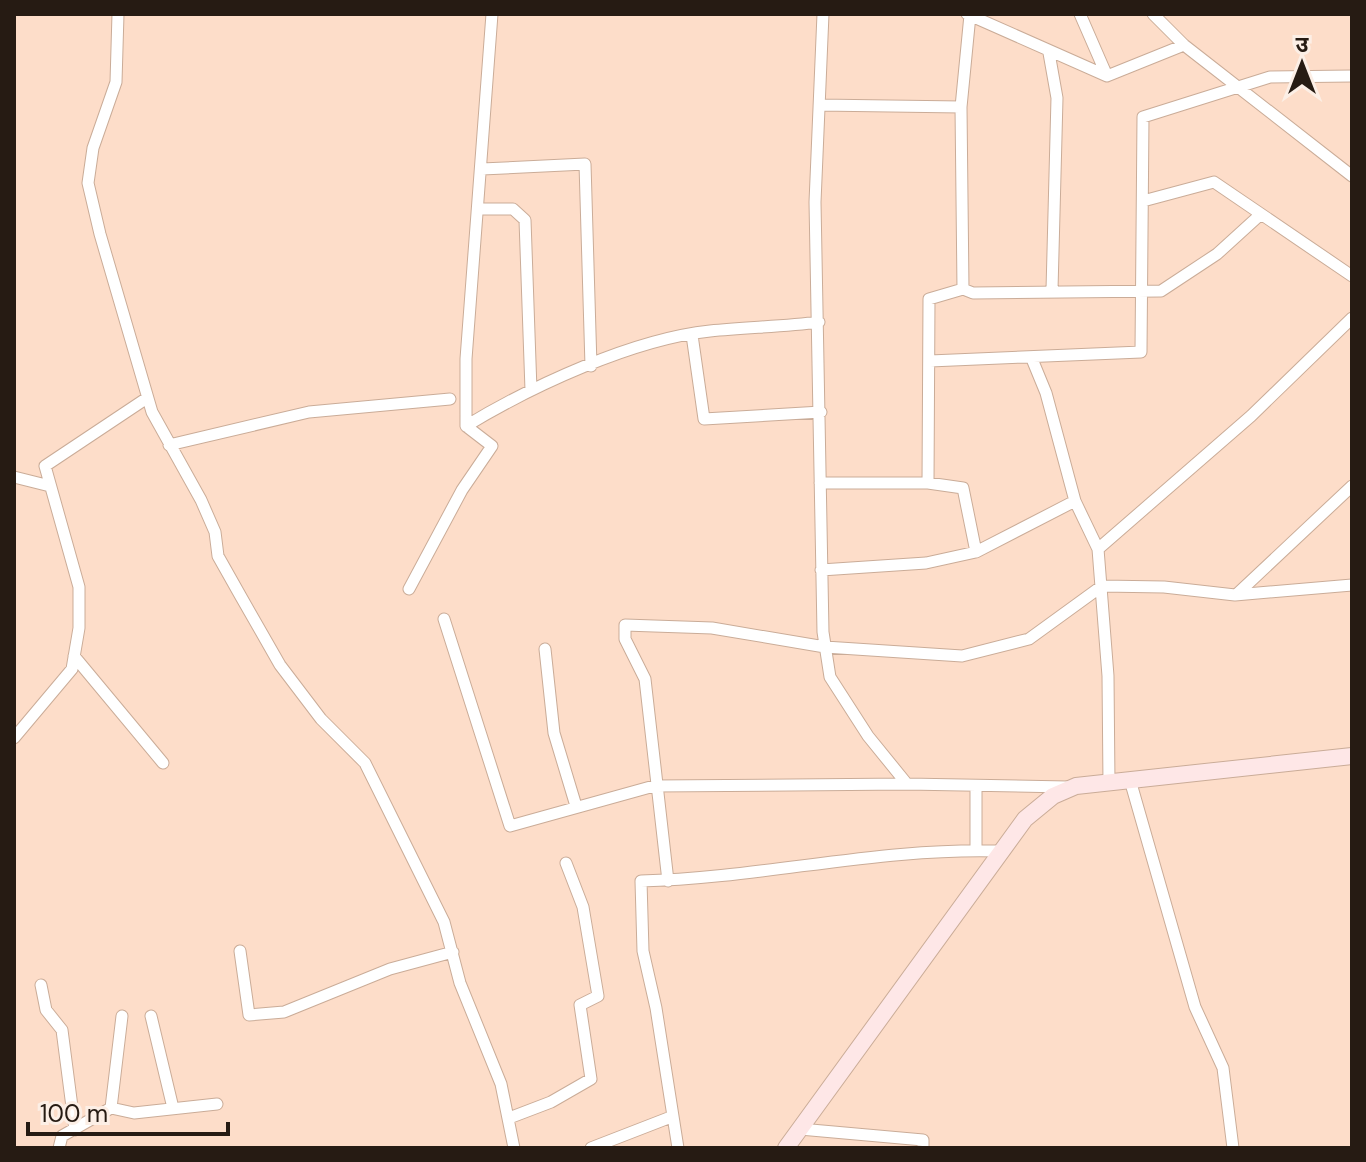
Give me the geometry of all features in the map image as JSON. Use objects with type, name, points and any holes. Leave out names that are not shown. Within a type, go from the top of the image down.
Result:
[{"type":"main road","points":[[786,1148],[1025,819],[1053,796],[1076,786],[1352,756]]},
{"type":"street","points":[[118,14],[116,82],[93,148],[88,183],[147,398],[169,445],[206,510],[215,532],[218,556],[280,665],[321,719],[365,763],[444,922],[460,983],[501,1084],[514,1148]]},
{"type":"street","points":[[466,426],[466,359],[492,14]]},
{"type":"street","points":[[823,14],[815,202],[825,647],[830,677],[868,736],[907,784]]},
{"type":"street","points":[[1080,14],[1107,76]]},
{"type":"street","points":[[1153,14],[1184,45],[1352,176]]},
{"type":"street","points":[[963,289],[961,107],[969,15],[1049,53],[1107,76],[1184,45]]},
{"type":"street","points":[[1049,53],[1057,98],[1052,290]]},
{"type":"street","points":[[930,361],[1141,352],[1143,117],[1270,77],[1352,76]]},
{"type":"street","points":[[819,105],[961,107]]},
{"type":"street","points":[[482,169],[585,164],[591,366]]},
{"type":"street","points":[[1143,201],[1214,182],[1352,276]]},
{"type":"street","points":[[478,209],[513,209],[525,220],[531,390]]},
{"type":"street","points":[[928,483],[926,370],[930,361],[929,299],[963,289],[973,293],[1161,291],[1217,254],[1261,214]]},
{"type":"street","points":[[1098,549],[1251,416],[1352,318]]},
{"type":"street","points":[[466,426],[531,390],[652,343],[692,335],[819,322]]},
{"type":"street","points":[[692,335],[704,419],[821,412]]},
{"type":"street","points":[[1032,359],[1046,393],[1075,501],[1098,549],[1109,783]]},
{"type":"street","points":[[14,738],[72,669],[79,628],[79,587],[45,466],[147,398]]},
{"type":"street","points":[[169,445],[309,412],[450,399]]},
{"type":"street","points":[[409,589],[462,490],[492,446],[466,426]]},
{"type":"street","points":[[14,477],[50,486]]},
{"type":"street","points":[[820,483],[928,483],[963,488],[976,552]]},
{"type":"street","points":[[1235,595],[1352,486]]},
{"type":"street","points":[[821,570],[926,563],[976,552],[1075,501]]},
{"type":"street","points":[[668,881],[654,786],[645,679],[625,639],[625,625],[712,628],[825,647],[962,656],[1029,639],[1102,586],[1164,587],[1235,595],[1317,591],[1352,585]]},
{"type":"street","points":[[444,619],[510,826],[654,786],[716,783],[791,787],[907,784],[1076,786]]},
{"type":"street","points":[[545,649],[554,733],[576,806]]},
{"type":"street","points":[[74,656],[163,763]]},
{"type":"street","points":[[1130,780],[1195,1007],[1223,1068],[1233,1148]]},
{"type":"street","points":[[976,787],[976,850]]},
{"type":"street","points":[[678,1148],[656,1008],[643,951],[641,881],[711,879],[893,853],[1001,851]]},
{"type":"street","points":[[509,1118],[551,1102],[591,1079],[580,1005],[598,996],[583,907],[566,863]]},
{"type":"street","points":[[240,951],[249,1015],[284,1012],[390,969],[453,952]]},
{"type":"street","points":[[41,985],[46,1010],[62,1030],[75,1130]]},
{"type":"street","points":[[111,1108],[122,1016]]},
{"type":"street","points":[[151,1016],[173,1108]]},
{"type":"street","points":[[59,1148],[62,1136],[111,1108],[134,1113],[217,1104]]},
{"type":"street","points":[[591,1148],[671,1117]]},
{"type":"street","points":[[800,1129],[923,1140],[923,1148]]}]
